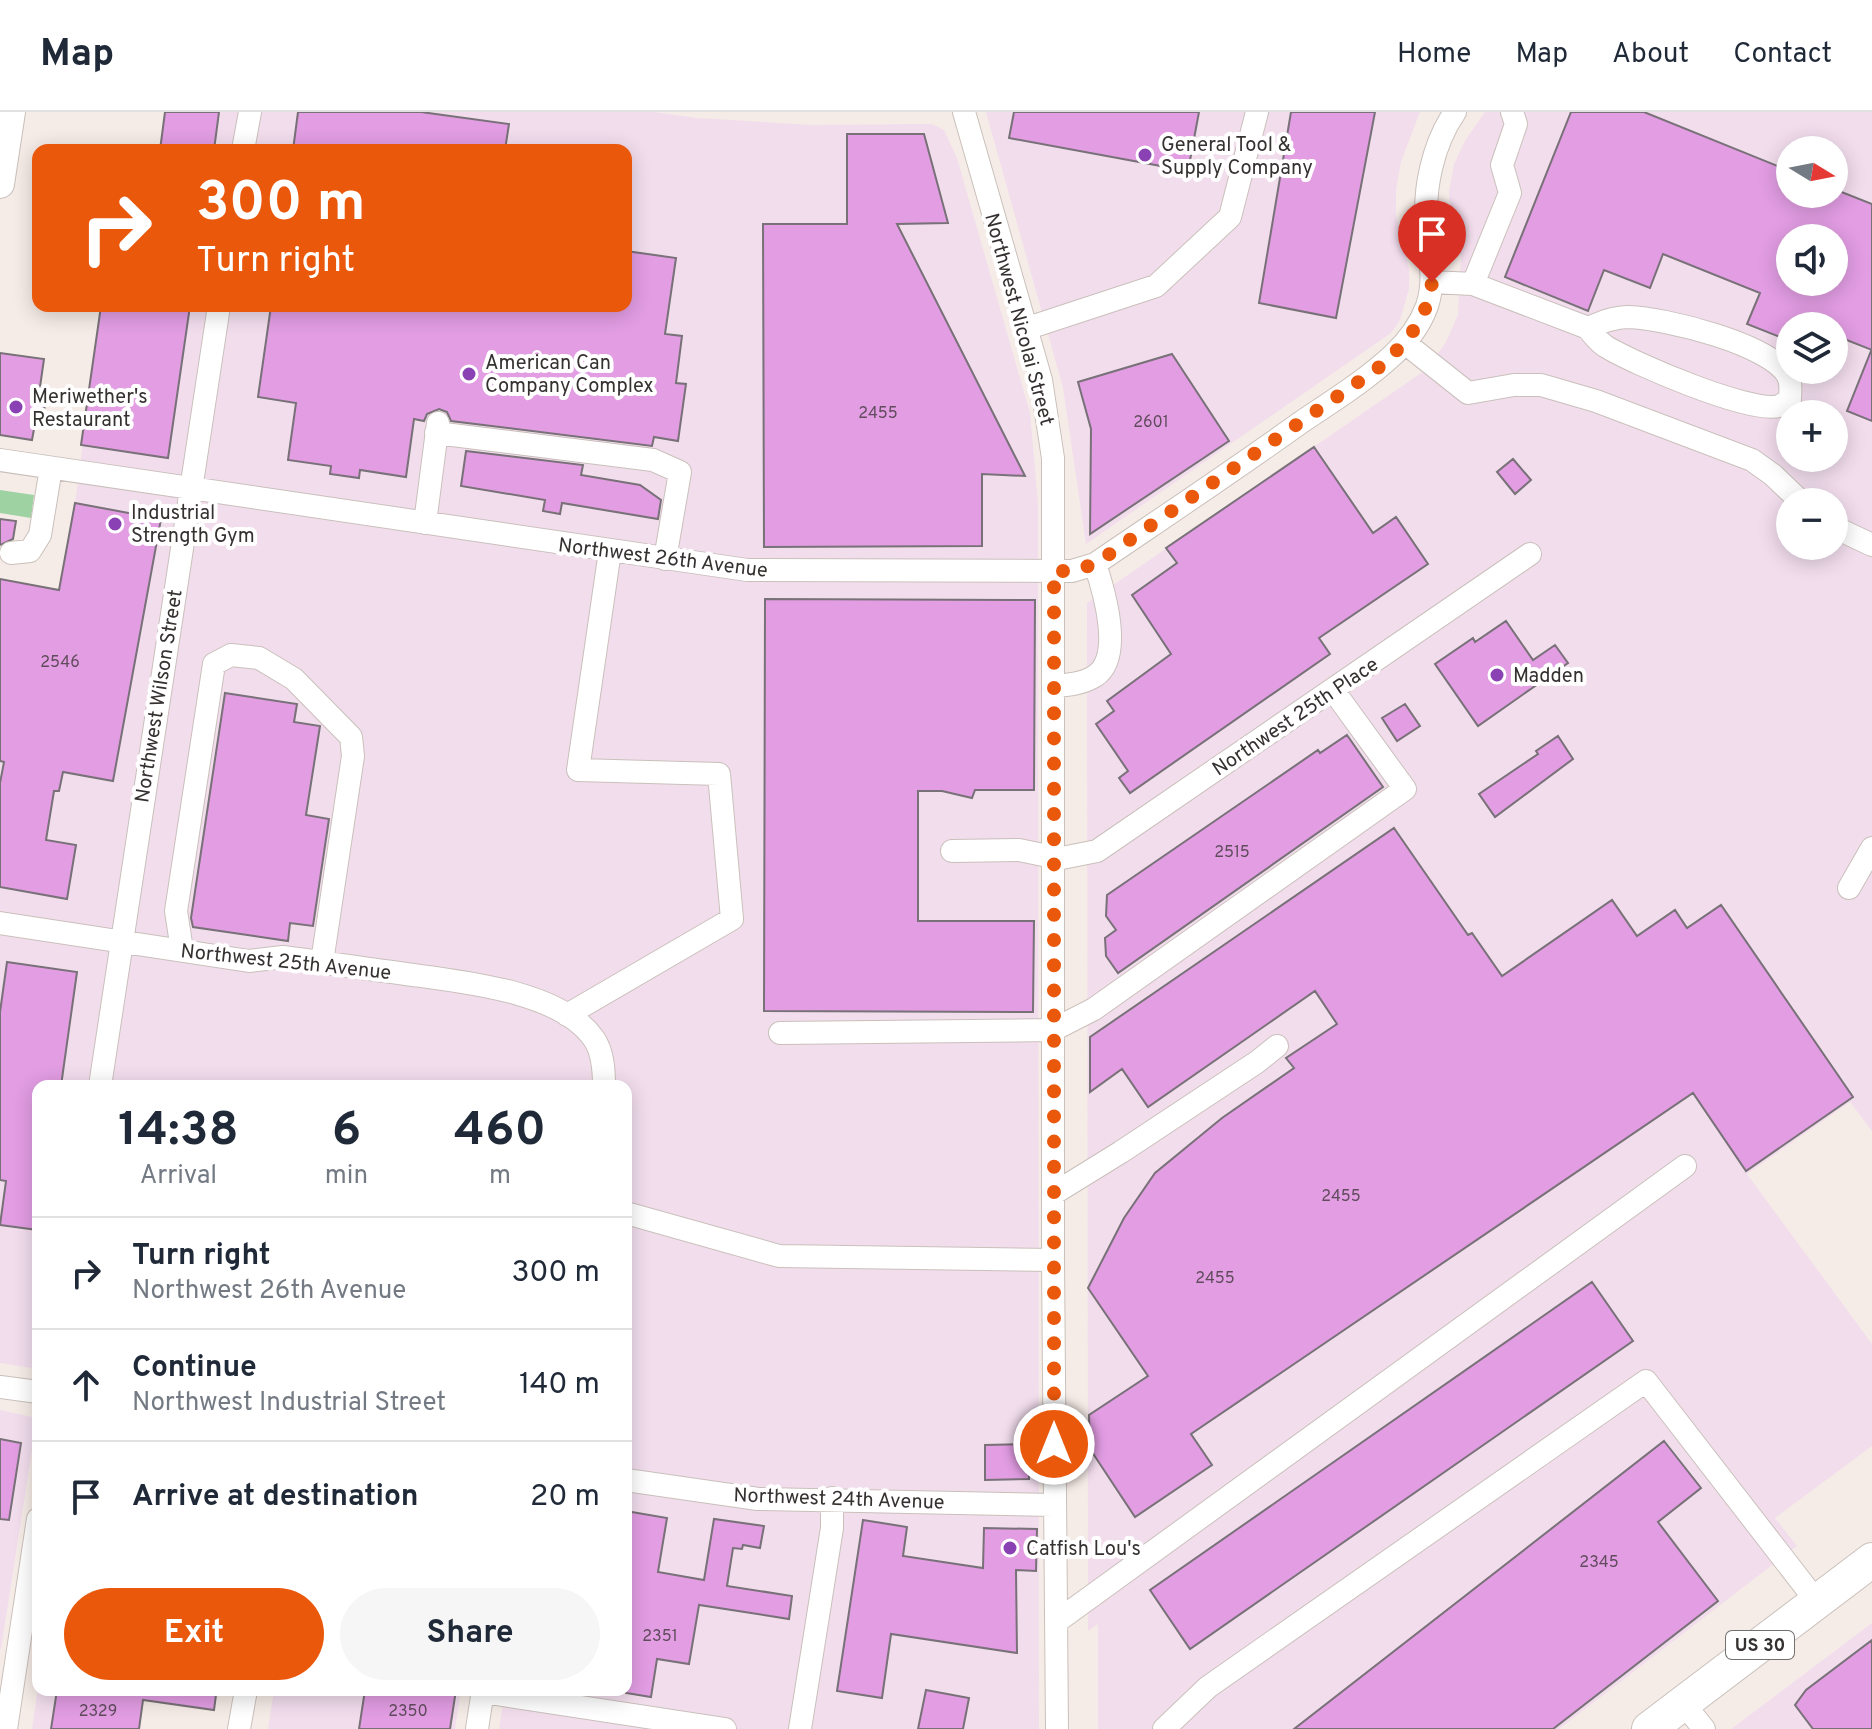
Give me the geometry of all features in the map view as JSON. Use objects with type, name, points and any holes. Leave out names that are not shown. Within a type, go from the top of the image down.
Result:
[{"type":"highway","name":"US 30","points":[[1649,1729],[1694,1716],[1817,1602],[1872,1560]]},
{"type":"main road","points":[[0,184],[11,112]]},
{"type":"street","points":[[244,144],[250,112]]},
{"type":"street","name":"Northwest Nicolai Street","points":[[964,112],[1041,380],[1051,437],[1057,1729]]},
{"type":"street","points":[[1025,329],[1156,286],[1230,217],[1257,112]]},
{"type":"street","points":[[1455,112],[1439,144],[1429,186],[1426,226],[1432,282],[1473,284],[1588,328],[1599,342],[1621,355],[1691,384],[1763,407],[1780,406],[1790,400],[1788,375],[1758,352],[1737,343],[1658,320],[1609,319],[1588,328]]},
{"type":"street","points":[[1473,284],[1510,193],[1502,165],[1516,124],[1512,112]]},
{"type":"street","name":"Northwest 26th Avenue","points":[[0,460],[665,559],[775,571],[1072,571],[1095,564],[1377,369],[1405,343],[1421,321],[1432,282]]},
{"type":"street","name":"Northwest Wilson Street","points":[[101,1080],[218,312]]},
{"type":"street","points":[[1405,343],[1468,393],[1514,385],[1541,385],[1596,401],[1752,460],[1786,488]]},
{"type":"street","points":[[425,523],[437,428],[653,460],[680,472],[665,559]]},
{"type":"street","points":[[11,553],[24,554],[39,541],[51,468]]},
{"type":"street","points":[[1848,534],[1872,545]]},
{"type":"street","points":[[567,1015],[732,919],[719,774],[578,770],[610,551]]},
{"type":"street","name":"Northwest 25th Place","points":[[1052,858],[1097,851],[1530,554]]},
{"type":"street","points":[[1053,686],[1077,684],[1098,675],[1109,659],[1108,606],[1095,564]]},
{"type":"street","points":[[182,950],[176,911],[207,703],[214,664],[231,655],[259,658],[294,679],[351,737],[353,756],[322,962]]},
{"type":"street","points":[[780,1033],[1053,1030],[1094,1009],[1405,789],[1333,690]]},
{"type":"street","points":[[1849,888],[1872,848]]},
{"type":"street","points":[[952,851],[1019,850],[1052,858]]},
{"type":"street","name":"Northwest 25th Avenue","points":[[0,923],[249,961],[283,957],[493,986],[567,1015],[592,1036],[601,1050],[604,1080]]},
{"type":"street","points":[[1053,1194],[1121,1152],[1277,1046]]},
{"type":"street","points":[[1056,1622],[1685,1166]]},
{"type":"street","points":[[632,1215],[779,1256],[1053,1260]]},
{"type":"street","points":[[1164,1729],[1208,1687],[1646,1381],[1817,1602]]},
{"type":"street","points":[[0,1387],[32,1391]]},
{"type":"street","name":"Northwest 24th Avenue","points":[[632,1481],[758,1499],[832,1498],[1054,1505]]},
{"type":"street","points":[[800,1729],[832,1528],[832,1498]]},
{"type":"street","points":[[6,1729],[32,1558]]},
{"type":"street","points":[[239,1729],[245,1696]]},
{"type":"street","points":[[477,1729],[482,1696]]},
{"type":"street","points":[[515,1696],[725,1729]]},
{"type":"shaded area","points":[[165,112],[654,112],[697,118],[811,125],[932,124],[944,130],[957,158],[1030,413],[1038,503],[1039,1729],[499,1729],[504,1696],[632,1696],[632,1080],[32,1080],[32,1368],[0,1363],[0,579],[59,590],[75,503],[100,312],[632,312],[632,144],[161,144]]},
{"type":"shaded area","points":[[986,112],[1420,112],[1401,162],[1396,190],[1396,215],[1409,269],[1409,289],[1400,320],[1391,333],[1086,544],[1063,388]]},
{"type":"shaded area","points":[[1485,112],[1872,112],[1872,1131],[1850,1102],[1747,1174],[1872,1344],[1872,1446],[1775,1518],[1797,1546],[1559,1729],[1098,1729],[1098,1624],[1088,1631],[1087,603],[1424,371],[1445,344],[1458,315],[1461,258],[1451,217],[1449,191],[1454,164],[1466,139]]},
{"type":"shaded area","points":[[0,1410],[32,1417],[32,1450],[0,1649]]},
{"type":"shaded area","points":[[1872,1623],[1872,1729],[1731,1729]]},
{"type":"shaded area","points":[[37,1696],[145,1696],[139,1729],[32,1729]]},
{"type":"shaded area","points":[[273,1696],[460,1696],[455,1729],[268,1729]]},
{"type":"green space","points":[[0,490],[34,495],[31,518],[0,513]]},
{"type":"building","points":[[165,112],[219,112],[215,144],[161,144]]},
{"type":"building","points":[[298,112],[421,112],[509,124],[506,144],[294,144]]},
{"type":"building","name":"General Tool & Supply Company","points":[[1014,112],[1199,112],[1188,171],[1009,138]]},
{"type":"building","points":[[1291,112],[1375,112],[1336,318],[1259,303]]},
{"type":"building","points":[[1571,112],[1644,112],[1776,165],[1776,208],[1848,208],[1848,195],[1872,204],[1872,350],[1848,341],[1848,312],[1776,312],[1776,335],[1747,324],[1760,293],[1663,254],[1650,288],[1604,270],[1588,311],[1505,277]]},
{"type":"building","points":[[847,134],[924,134],[948,223],[897,224],[1025,476],[982,474],[982,546],[764,547],[763,224],[847,224]]},
{"type":"building","name":"American Can Company Complex","points":[[632,252],[676,258],[665,334],[682,336],[676,383],[686,384],[678,441],[654,437],[652,446],[451,421],[447,412],[439,409],[427,414],[424,421],[414,419],[406,477],[360,470],[359,478],[330,474],[331,466],[288,460],[296,403],[258,397],[270,312],[632,312]]},
{"type":"building","points":[[100,312],[189,312],[168,458],[81,445]]},
{"type":"building","points":[[1872,351],[1872,421],[1848,411]]},
{"type":"building","points":[[0,353],[44,359],[40,387],[45,387],[43,419],[36,418],[32,440],[0,435]]},
{"type":"building","points":[[1172,354],[1229,441],[1090,534],[1091,429],[1078,382]]},
{"type":"building","points":[[1314,447],[1373,533],[1396,517],[1428,564],[1319,638],[1330,654],[1130,793],[1119,778],[1128,771],[1096,724],[1114,711],[1107,701],[1171,654],[1132,595],[1177,563],[1166,548]]},
{"type":"building","points":[[466,451],[583,465],[581,475],[640,485],[661,500],[658,519],[562,503],[560,514],[543,511],[545,500],[461,486]]},
{"type":"building","points":[[1513,459],[1531,480],[1515,494],[1497,472]]},
{"type":"building","points":[[75,503],[161,519],[113,781],[63,772],[59,791],[54,791],[46,840],[76,845],[67,899],[0,887],[0,783],[4,762],[0,761],[0,579],[59,590]]},
{"type":"building","points":[[0,519],[16,521],[13,539],[0,545]]},
{"type":"building","points":[[765,599],[1035,600],[1034,790],[975,790],[972,798],[942,791],[918,791],[918,921],[1034,921],[1033,1012],[764,1011]]},
{"type":"building","name":"Madden","points":[[1506,621],[1533,660],[1555,645],[1568,663],[1478,726],[1435,664],[1473,638],[1475,642]]},
{"type":"building","points":[[225,693],[297,704],[294,722],[320,726],[306,815],[329,819],[313,926],[290,923],[288,941],[193,927],[191,918]]},
{"type":"building","points":[[1405,704],[1420,726],[1397,741],[1382,718]]},
{"type":"building","points":[[1347,735],[1383,787],[1118,973],[1106,956],[1105,938],[1116,930],[1106,916],[1107,895],[1318,750],[1320,753]]},
{"type":"building","points":[[1558,736],[1573,759],[1495,817],[1479,794],[1538,754],[1536,751]]},
{"type":"building","points":[[1394,828],[1468,935],[1472,933],[1502,976],[1612,900],[1637,936],[1675,910],[1687,928],[1721,905],[1853,1097],[1746,1171],[1693,1093],[1191,1434],[1212,1465],[1135,1517],[1090,1449],[1089,1415],[1148,1376],[1088,1288],[1124,1218],[1155,1173],[1222,1118],[1294,1068],[1286,1058],[1337,1024],[1315,991],[1148,1107],[1122,1069],[1090,1092],[1090,1037]]},
{"type":"building","points":[[7,962],[77,972],[62,1080],[32,1080],[32,1229],[0,1225],[6,1181],[0,1180],[0,1012]]},
{"type":"building","points":[[1592,1282],[1633,1341],[1190,1649],[1150,1590]]},
{"type":"building","points":[[0,1439],[21,1443],[9,1520],[0,1519]]},
{"type":"building","points":[[1664,1441],[1701,1488],[1658,1522],[1718,1601],[1553,1729],[1294,1729]]},
{"type":"building","points":[[1029,1444],[1029,1479],[985,1480],[985,1445]]},
{"type":"building","points":[[632,1512],[667,1518],[658,1572],[704,1580],[714,1519],[764,1526],[760,1548],[743,1545],[742,1549],[733,1548],[727,1586],[792,1596],[789,1619],[699,1605],[689,1664],[657,1659],[651,1697],[632,1694]]},
{"type":"building","points":[[863,1520],[907,1527],[903,1556],[983,1568],[984,1528],[1037,1529],[1036,1571],[1016,1570],[1017,1653],[891,1634],[882,1698],[837,1691]]},
{"type":"building","points":[[1872,1640],[1872,1729],[1813,1729],[1795,1705],[1806,1690]]},
{"type":"building","points":[[926,1690],[969,1698],[963,1729],[918,1729]]},
{"type":"building","points":[[56,1696],[216,1696],[214,1710],[143,1700],[139,1729],[51,1729]]},
{"type":"building","points":[[364,1696],[455,1696],[450,1729],[359,1729]]},
{"type":"place","name":"General Tool & Supply Company","points":[[1145,155]]},
{"type":"place","name":"American Can Company Complex","points":[[469,374]]},
{"type":"place","name":"Meriwether's Restaurant","points":[[16,407]]},
{"type":"place","name":"Industrial Strength Gym","points":[[115,524]]},
{"type":"place","name":"Madden","points":[[1497,675]]},
{"type":"place","name":"Catfish Lou's","points":[[1010,1548]]},
{"type":"route","points":[[1054,1444],[1054,571],[1072,571],[1095,564],[1377,369],[1405,343],[1421,321],[1432,282]]}]
